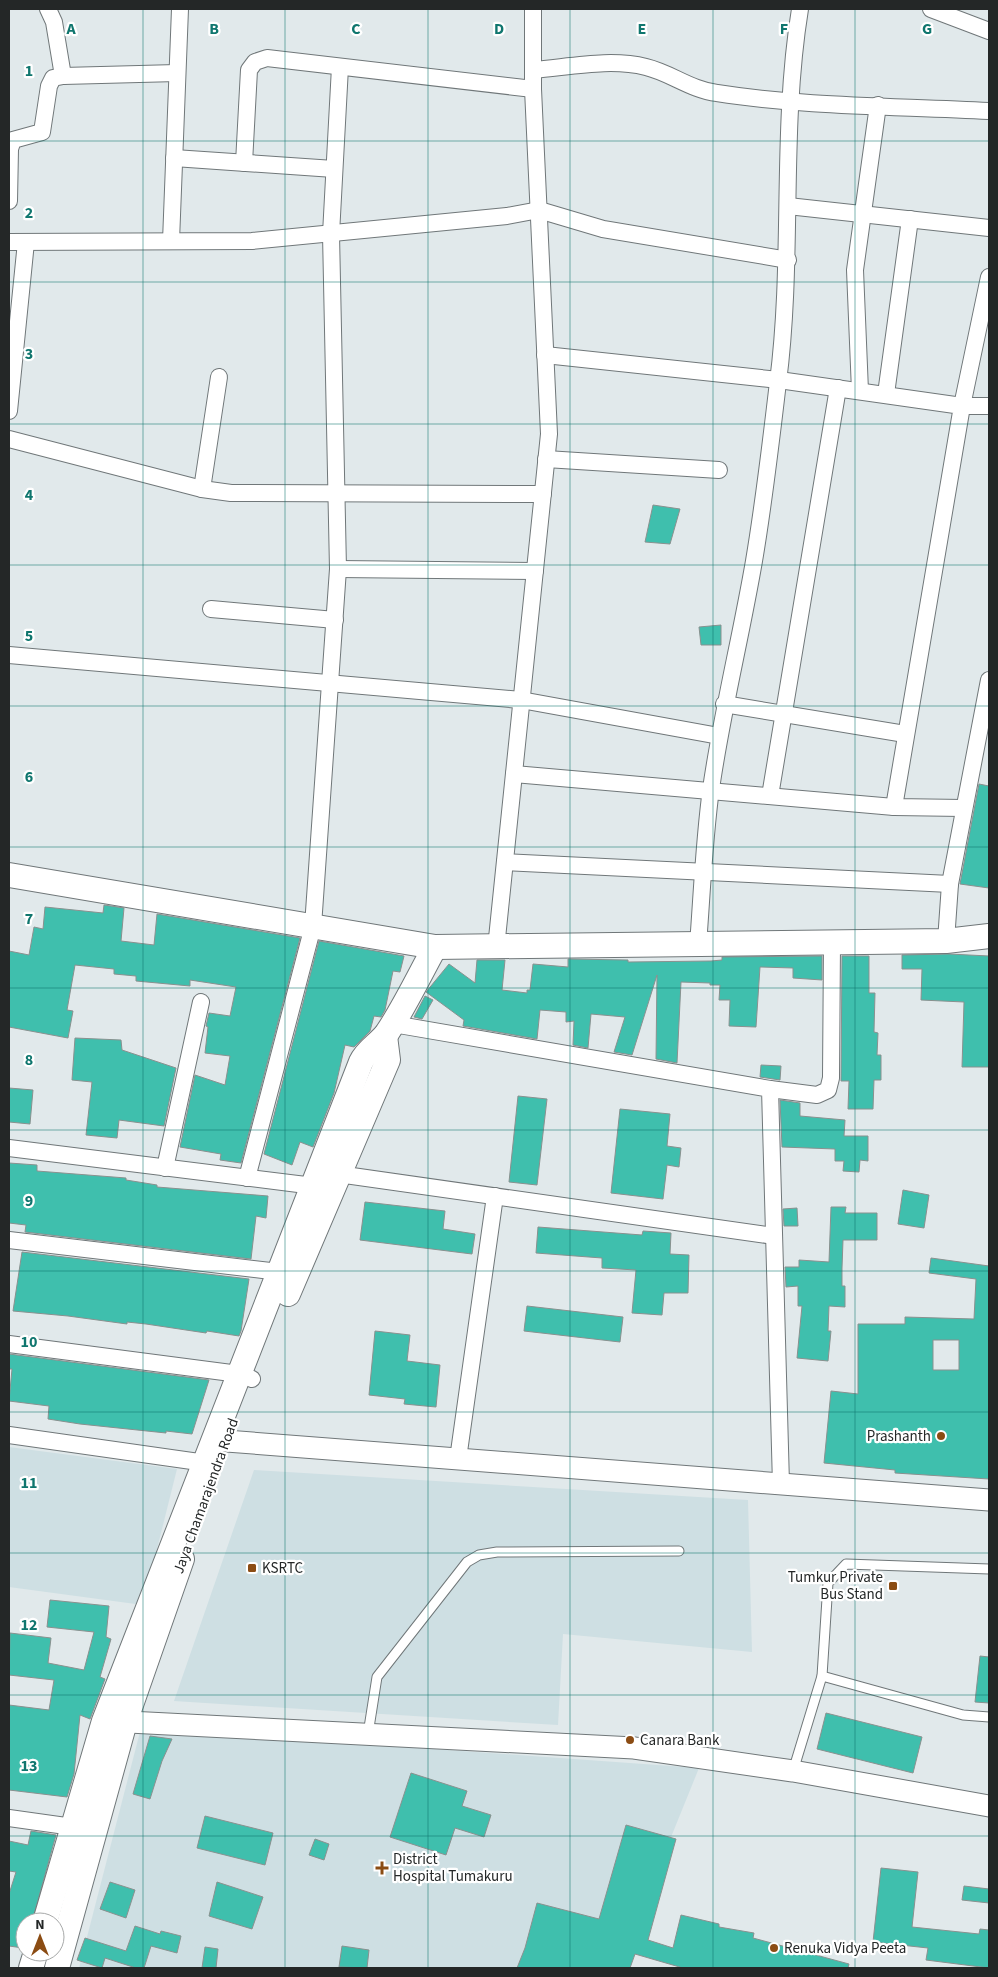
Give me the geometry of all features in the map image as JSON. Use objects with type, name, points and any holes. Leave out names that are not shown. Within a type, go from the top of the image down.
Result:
[{"type":"main road","points":[[9,875],[434,948],[946,941],[989,936]]},
{"type":"main road","name":"Jaya Chamarajendra Road","points":[[48,1912],[73,1827],[218,1440],[328,1183],[361,1062],[366,1051],[389,1030],[434,948]]},
{"type":"main road","name":"Jaya Chamarajendra Road","points":[[245,1377],[279,1272],[328,1183]]},
{"type":"main road","name":"Jaya Chamarajendra Road","points":[[57,1968],[114,1721]]},
{"type":"street","points":[[48,9],[54,22],[63,76]]},
{"type":"street","points":[[171,242],[180,9]]},
{"type":"street","points":[[496,948],[549,434],[533,89],[533,9]]},
{"type":"street","points":[[698,945],[711,791],[724,704],[754,561],[779,380],[788,260],[789,100],[792,54],[800,9]]},
{"type":"street","points":[[931,9],[989,31]]},
{"type":"street","points":[[244,163],[249,70],[255,62],[267,58],[533,89]]},
{"type":"street","points":[[533,70],[611,63],[628,64],[648,67],[683,83],[716,93],[789,100],[989,111]]},
{"type":"street","points":[[248,1178],[313,926],[338,568],[330,234],[340,66]]},
{"type":"street","points":[[9,201],[10,149],[13,140],[42,132],[49,86],[53,78],[63,76],[177,73]]},
{"type":"street","points":[[860,390],[855,270],[878,105]]},
{"type":"street","points":[[174,158],[334,169]]},
{"type":"street","points":[[788,206],[989,228]]},
{"type":"street","points":[[9,242],[252,242],[506,216],[539,210],[603,229],[788,260]]},
{"type":"street","points":[[886,394],[910,219]]},
{"type":"street","points":[[9,411],[26,242]]},
{"type":"street","points":[[894,807],[962,406],[989,277]]},
{"type":"street","points":[[545,355],[779,380],[962,406],[989,406]]},
{"type":"street","points":[[202,489],[219,377]]},
{"type":"street","points":[[770,796],[838,388]]},
{"type":"street","points":[[9,439],[202,489],[232,493],[543,494]]},
{"type":"street","points":[[546,459],[719,470]]},
{"type":"street","points":[[338,568],[535,571]]},
{"type":"street","points":[[211,609],[335,620]]},
{"type":"street","points":[[9,655],[330,685],[521,700],[719,736]]},
{"type":"street","points":[[946,941],[950,884],[963,808],[989,680]]},
{"type":"street","points":[[724,704],[905,734]]},
{"type":"street","points":[[514,774],[894,807],[963,808]]},
{"type":"street","points":[[505,862],[950,884]]},
{"type":"street","points":[[389,1030],[817,1095],[828,1090],[831,1078],[832,943]]},
{"type":"street","points":[[165,1168],[201,1002]]},
{"type":"street","points":[[770,1089],[781,1484]]},
{"type":"street","points":[[9,1148],[248,1178],[495,1196],[774,1236]]},
{"type":"street","points":[[458,1459],[495,1196]]},
{"type":"street","points":[[9,1240],[279,1272]]},
{"type":"street","points":[[9,1344],[245,1377]]},
{"type":"street","points":[[9,1435],[209,1464]]},
{"type":"street","points":[[218,1440],[989,1500]]},
{"type":"street","points":[[114,1721],[634,1748],[793,1771],[989,1806]]},
{"type":"street","points":[[9,1818],[73,1827]]},
{"type":"lane","points":[[368,1734],[377,1677],[467,1562],[480,1554],[497,1552],[679,1551]]},
{"type":"lane","points":[[793,1771],[822,1676],[828,1583],[846,1564],[989,1569]]},
{"type":"lane","points":[[822,1676],[963,1715],[989,1718]]},
{"type":"shaded area","points":[[9,1447],[177,1469],[143,1605],[9,1587]]},
{"type":"shaded area","points":[[254,1470],[748,1500],[752,1652],[563,1634],[558,1725],[174,1701]]},
{"type":"shaded area","name":"District Hospital Tumakuru","points":[[141,1728],[699,1768],[618,1968],[79,1968]]},
{"type":"building","points":[[653,505],[680,509],[670,544],[645,542]]},
{"type":"building","points":[[721,625],[721,645],[701,645],[699,627]]},
{"type":"building","points":[[979,784],[989,786],[989,888],[960,884]]},
{"type":"building","points":[[104,905],[124,908],[121,941],[154,945],[157,914],[300,938],[241,1163],[220,1160],[221,1154],[180,1147],[195,1075],[225,1085],[230,1056],[205,1053],[208,1027],[206,1026],[209,1013],[230,1016],[236,987],[190,980],[190,986],[136,981],[136,976],[114,974],[114,969],[75,965],[67,1010],[73,1011],[68,1038],[9,1027],[9,951],[29,955],[34,927],[43,929],[45,907],[103,913]]},
{"type":"building","points":[[319,941],[404,956],[400,972],[393,971],[385,1010],[381,1017],[374,1016],[370,1031],[354,1047],[345,1045],[334,1093],[313,1147],[300,1142],[292,1165],[264,1154]]},
{"type":"building","points":[[949,954],[989,956],[989,1067],[962,1067],[964,1002],[921,1000],[922,969],[902,969],[902,955]]},
{"type":"building","points":[[822,956],[822,980],[793,978],[793,968],[760,967],[756,1027],[729,1026],[730,1000],[719,1000],[720,985],[681,982],[677,1063],[656,1059],[657,975],[632,1055],[614,1052],[625,1017],[591,1014],[588,1048],[573,1045],[574,1021],[566,1022],[566,1012],[540,1010],[537,1039],[463,1026],[464,1020],[426,992],[449,964],[475,983],[477,960],[505,960],[502,990],[527,993],[527,990],[530,990],[533,964],[568,967],[568,959],[628,960],[628,962],[711,961],[722,960],[722,957]]},
{"type":"building","points":[[842,956],[869,956],[869,993],[875,993],[874,1032],[878,1033],[877,1055],[881,1055],[881,1080],[874,1080],[873,1109],[848,1109],[849,1081],[841,1081]]},
{"type":"building","points":[[425,996],[433,1000],[422,1019],[414,1017]]},
{"type":"building","points":[[75,1038],[121,1040],[122,1050],[176,1068],[164,1126],[119,1120],[117,1138],[86,1135],[92,1082],[72,1080]]},
{"type":"building","points":[[761,1065],[781,1066],[780,1080],[760,1077]]},
{"type":"building","points":[[9,1088],[33,1090],[30,1124],[9,1122]]},
{"type":"building","points":[[518,1096],[547,1099],[537,1185],[509,1182]]},
{"type":"building","points":[[780,1100],[800,1103],[800,1116],[845,1120],[844,1136],[868,1136],[868,1161],[860,1160],[859,1172],[843,1171],[844,1161],[835,1161],[835,1149],[782,1147]]},
{"type":"building","points":[[620,1109],[670,1114],[667,1146],[681,1148],[679,1167],[667,1165],[663,1199],[611,1193]]},
{"type":"building","points":[[9,1163],[37,1165],[37,1171],[126,1178],[126,1180],[157,1185],[157,1187],[268,1196],[266,1218],[256,1216],[251,1259],[25,1232],[26,1225],[9,1223]]},
{"type":"building","points":[[903,1190],[929,1195],[924,1228],[898,1224]]},
{"type":"building","points":[[365,1202],[445,1211],[443,1229],[475,1234],[472,1254],[360,1240]]},
{"type":"building","points":[[831,1207],[846,1207],[845,1213],[877,1213],[877,1240],[843,1240],[842,1286],[845,1286],[845,1307],[829,1306],[828,1331],[831,1331],[828,1361],[797,1358],[802,1306],[798,1306],[798,1286],[786,1287],[785,1267],[799,1267],[799,1260],[829,1262]]},
{"type":"building","points":[[797,1208],[798,1226],[784,1226],[783,1209]]},
{"type":"building","points":[[538,1227],[642,1235],[643,1231],[671,1233],[670,1254],[689,1255],[688,1293],[664,1293],[662,1315],[632,1313],[636,1270],[602,1268],[602,1258],[536,1253]]},
{"type":"building","points":[[22,1252],[249,1279],[241,1331],[239,1336],[146,1324],[127,1322],[127,1324],[13,1311]]},
{"type":"building","points":[[931,1258],[989,1266],[989,1479],[895,1473],[895,1470],[824,1463],[831,1391],[858,1394],[858,1324],[905,1324],[905,1317],[974,1319],[976,1279],[929,1273]],"holes":[[[933,1340],[959,1340],[959,1370],[933,1370]]]},
{"type":"building","points":[[527,1306],[623,1317],[620,1342],[524,1331]]},
{"type":"building","points":[[375,1331],[410,1335],[407,1361],[440,1365],[436,1407],[404,1404],[405,1399],[369,1395]]},
{"type":"building","points":[[9,1354],[209,1380],[192,1434],[80,1424],[48,1419],[49,1406],[9,1401],[12,1369],[9,1369]]},
{"type":"building","points":[[50,1600],[109,1606],[106,1637],[111,1639],[100,1677],[105,1679],[90,1719],[80,1715],[74,1774],[67,1797],[9,1790],[9,1705],[49,1710],[54,1680],[9,1675],[10,1633],[51,1638],[48,1663],[84,1670],[94,1632],[47,1627]]},
{"type":"building","points":[[980,1656],[989,1657],[989,1703],[975,1702]]},
{"type":"building","points":[[826,1713],[922,1737],[913,1773],[817,1749]]},
{"type":"building","points":[[150,1736],[172,1739],[162,1761],[150,1799],[133,1794]]},
{"type":"building","points":[[411,1773],[467,1791],[462,1806],[491,1815],[484,1837],[455,1828],[446,1855],[390,1837]]},
{"type":"building","points":[[205,1816],[273,1833],[265,1865],[197,1848]]},
{"type":"building","points":[[626,1825],[676,1839],[648,1940],[673,1948],[681,1915],[719,1924],[719,1927],[754,1933],[753,1938],[849,1964],[848,1968],[683,1968],[635,1954],[630,1968],[517,1968],[525,1948],[537,1903],[599,1919]]},
{"type":"building","points":[[31,1831],[56,1835],[35,1912],[15,1912],[15,1947],[9,1946],[9,1894],[16,1872],[9,1871],[9,1841],[28,1845]]},
{"type":"building","points":[[315,1839],[329,1844],[324,1860],[309,1855]]},
{"type":"building","points":[[881,1868],[918,1872],[912,1927],[979,1934],[980,1929],[989,1930],[989,1968],[926,1960],[928,1948],[873,1942]]},
{"type":"building","points":[[110,1882],[135,1890],[126,1918],[100,1909]]},
{"type":"building","points":[[217,1882],[263,1897],[252,1929],[209,1916]]},
{"type":"building","points":[[964,1886],[989,1889],[989,1903],[962,1900]]},
{"type":"building","points":[[135,1926],[160,1934],[161,1931],[181,1936],[177,1953],[151,1946],[144,1968],[136,1968],[105,1958],[102,1968],[77,1960],[85,1938],[126,1951]]},
{"type":"building","points":[[342,1946],[369,1950],[367,1968],[339,1967]]},
{"type":"building","points":[[205,1947],[218,1949],[216,1968],[202,1968]]},
{"type":"place","name":"Prashanth","points":[[941,1436]]},
{"type":"place","name":"KSRTC","points":[[252,1568]]},
{"type":"place","name":"Tumkur Private Bus Stand","points":[[893,1586]]},
{"type":"place","name":"Canara Bank","points":[[630,1740]]},
{"type":"place","name":"District Hospital Tumakuru","points":[[382,1868]]},
{"type":"place","name":"Renuka Vidya Peeta","points":[[774,1948]]}]
